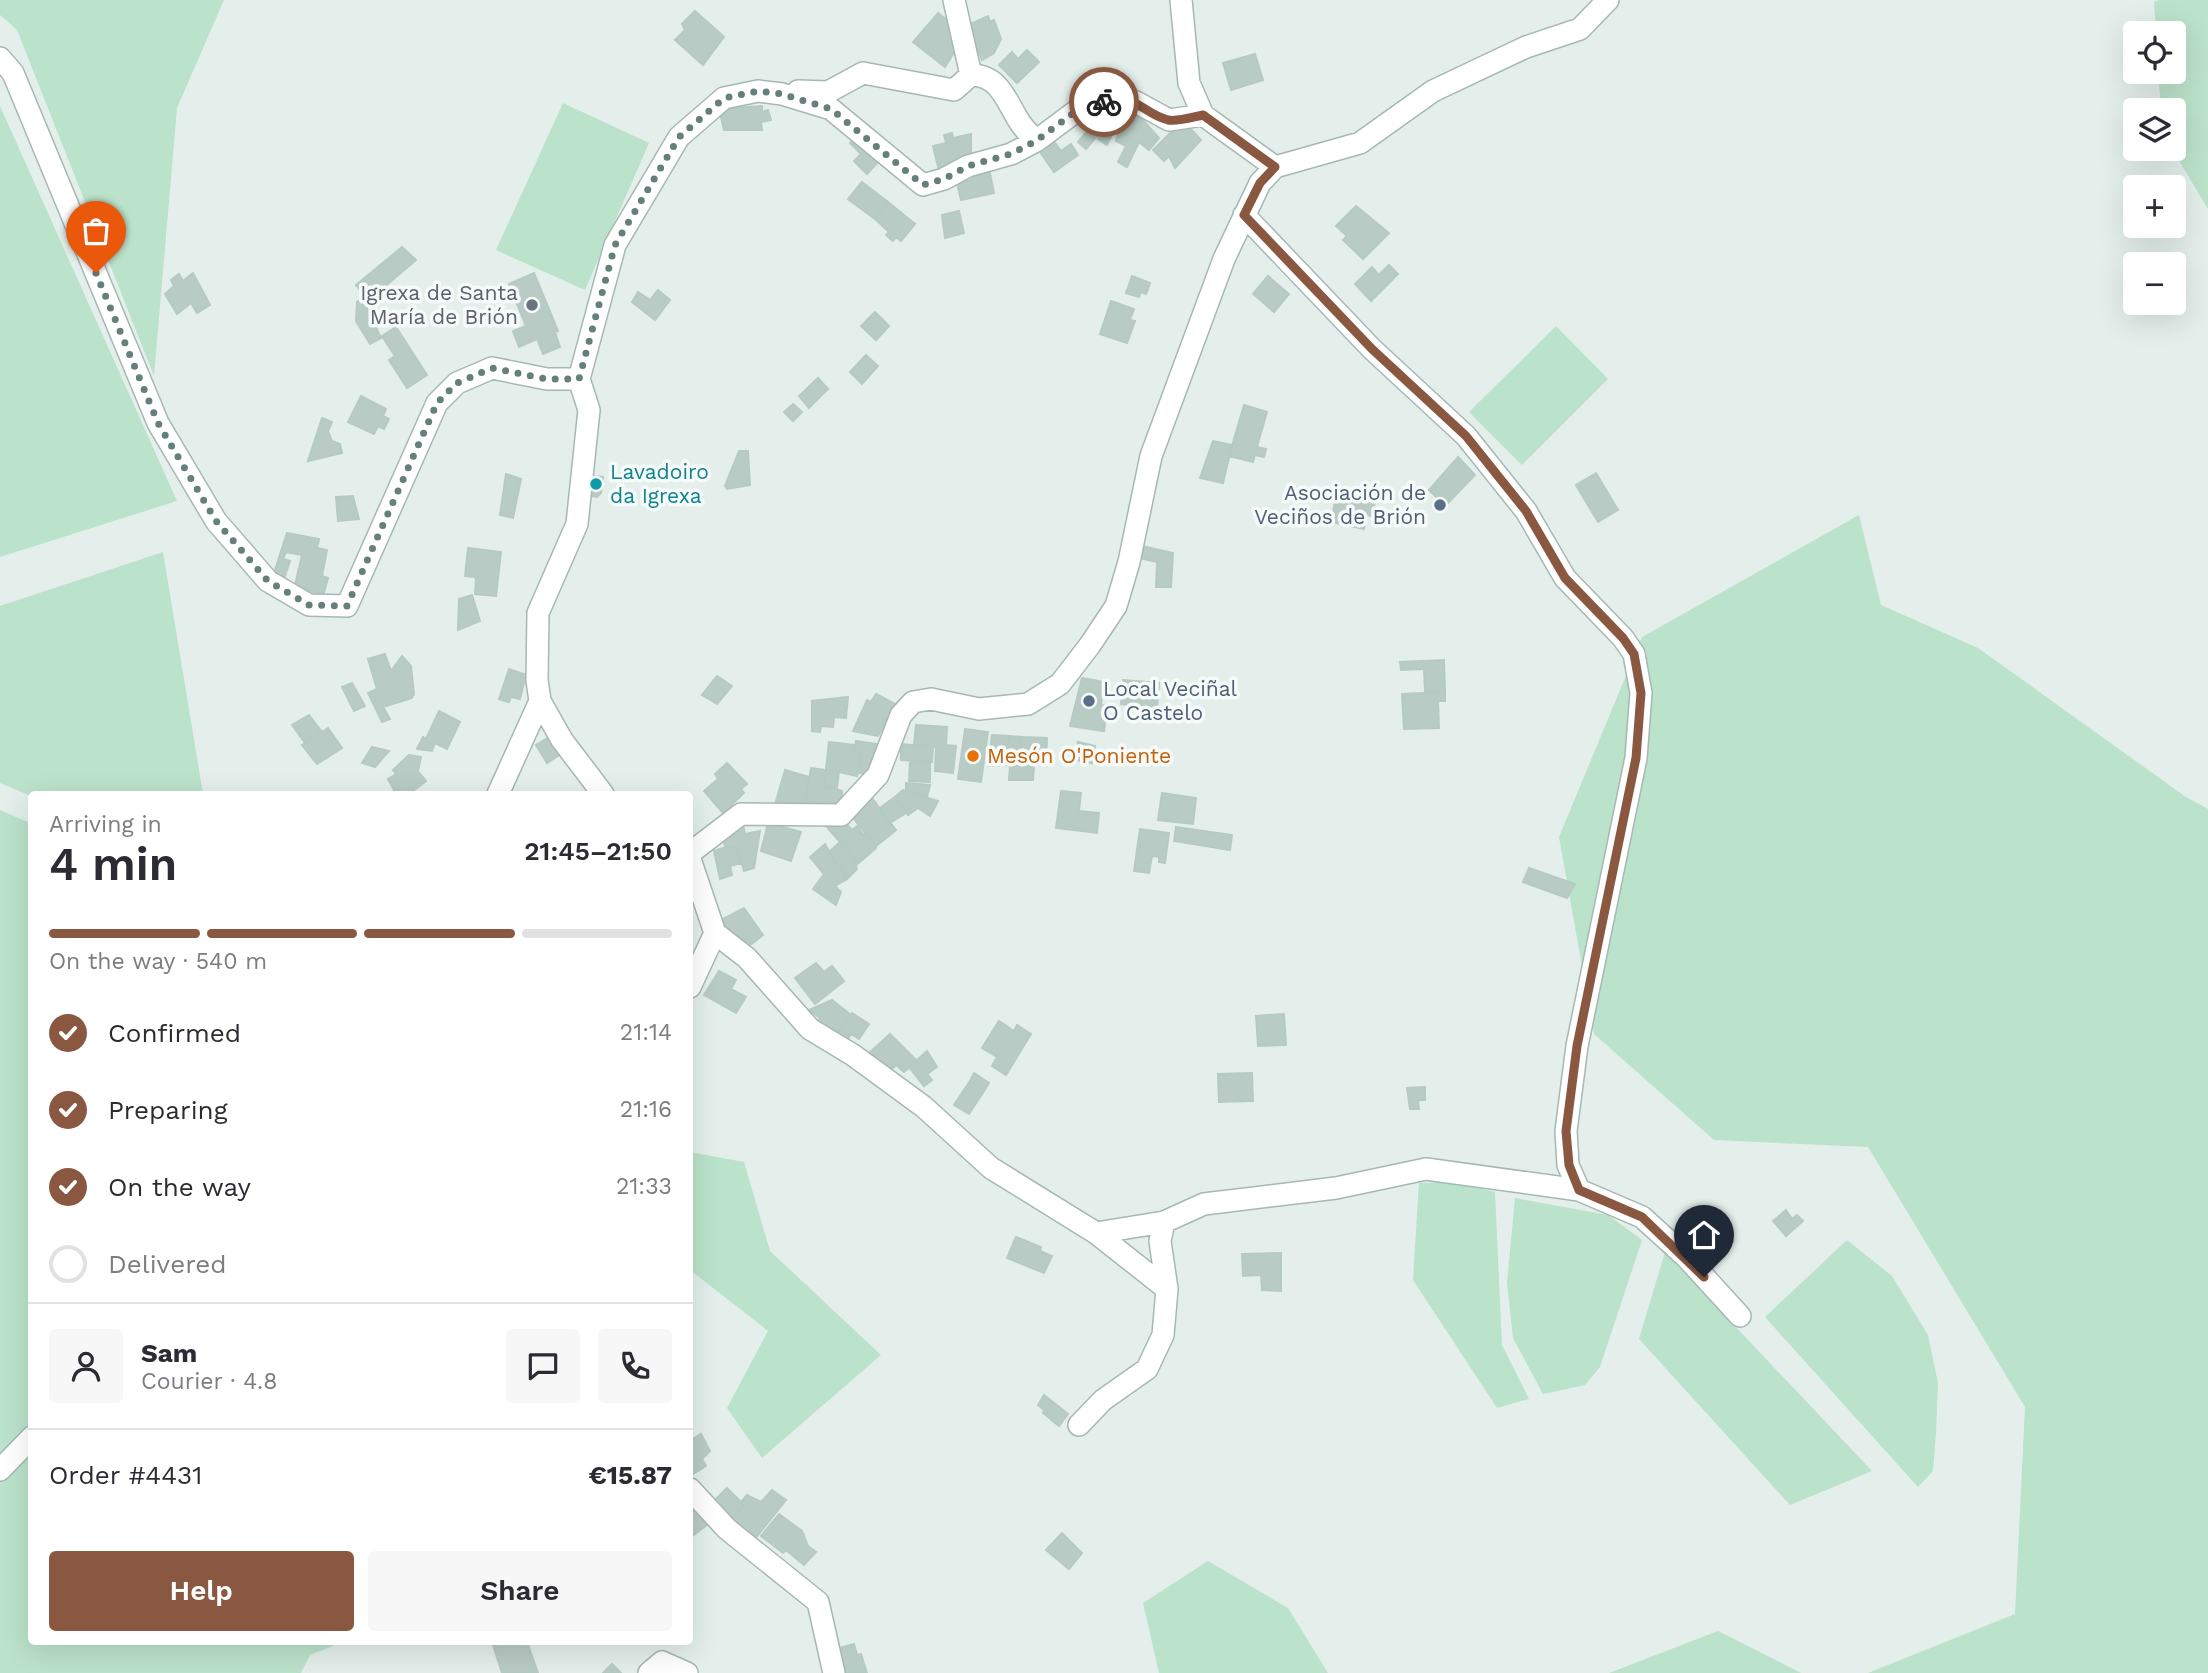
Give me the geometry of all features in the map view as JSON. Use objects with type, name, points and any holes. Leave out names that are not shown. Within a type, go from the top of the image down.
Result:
[{"type":"street","points":[[954,0],[971,75]]},
{"type":"street","points":[[1181,0],[1189,83],[1203,115],[1275,167]]},
{"type":"street","points":[[693,851],[741,814],[841,816],[878,775],[901,715],[914,702],[931,699],[979,709],[1028,704],[1060,684],[1116,606],[1129,562],[1151,457],[1224,259],[1260,183],[1275,167],[1360,143],[1433,91],[1526,47],[1580,29],[1608,0]]},
{"type":"street","points":[[0,58],[13,74],[158,423],[216,521],[268,581],[309,605],[347,606],[437,403],[457,383],[492,368],[547,379],[579,379]]},
{"type":"street","points":[[782,94],[797,91],[828,92],[863,73],[954,90],[971,75],[982,75],[1007,94],[1020,123],[1036,141]]},
{"type":"street","points":[[601,791],[562,740],[540,701],[537,680],[538,613],[578,524],[585,475],[589,410],[579,379],[615,245],[679,137],[724,98],[758,91],[782,94],[831,109],[923,185],[944,179],[968,166],[1011,154],[1036,141],[1079,109],[1117,99],[1136,102],[1169,120],[1203,115]]},
{"type":"street","points":[[1244,215],[1372,349],[1466,436],[1526,511],[1565,578],[1623,638],[1634,654],[1641,693],[1636,758],[1577,1046],[1566,1131],[1569,1165],[1579,1190]]},
{"type":"street","points":[[499,791],[540,701]]},
{"type":"street","points":[[693,868],[715,933],[747,958],[810,1029],[853,1055],[924,1107],[991,1168],[1096,1233],[1167,1289]]},
{"type":"street","points":[[693,981],[715,933]]},
{"type":"street","points":[[1096,1233],[1164,1222],[1204,1204],[1336,1188],[1426,1169],[1579,1190],[1642,1217],[1686,1257],[1740,1316]]},
{"type":"street","points":[[1079,1425],[1103,1400],[1147,1369],[1163,1335],[1167,1289],[1160,1241],[1164,1222]]},
{"type":"street","points":[[0,1470],[28,1441]]},
{"type":"street","points":[[693,1492],[727,1528],[818,1602],[834,1673]]},
{"type":"street","points":[[649,1673],[662,1662],[687,1673]]},
{"type":"green space","points":[[0,0],[224,0],[177,108],[154,376],[17,30],[0,15]]},
{"type":"green space","points":[[2208,0],[2208,209],[2179,161],[2186,161],[2186,98],[2160,98],[2159,84],[2186,84],[2186,21],[2155,21],[2154,2]]},
{"type":"green space","points":[[563,103],[649,143],[585,290],[496,250]]},
{"type":"green space","points":[[0,106],[177,501],[0,557]]},
{"type":"green space","points":[[1556,326],[1608,379],[1522,465],[1469,412]]},
{"type":"green space","points":[[1859,515],[1881,605],[1978,648],[2186,797],[2208,809],[2208,1673],[1868,1673],[2015,1614],[2025,1407],[1868,1147],[1714,1140],[1594,1034],[1559,837],[1642,637]]},
{"type":"green space","points":[[163,552],[203,791],[28,791],[28,795],[0,783],[0,606]]},
{"type":"green space","points":[[0,810],[28,822],[28,1645],[335,1645],[310,1655],[301,1673],[0,1673]]},
{"type":"green space","points":[[693,1153],[744,1162],[770,1251],[881,1355],[762,1458],[727,1408],[768,1331],[693,1272]]},
{"type":"green space","points":[[1453,1182],[1495,1192],[1502,1345],[1529,1399],[1497,1408],[1413,1280],[1419,1183]]},
{"type":"green space","points":[[1515,1198],[1608,1215],[1642,1240],[1600,1367],[1585,1385],[1543,1394],[1513,1338],[1507,1283]]},
{"type":"green space","points":[[1847,1240],[1892,1276],[1928,1335],[1938,1383],[1936,1433],[1933,1471],[1918,1487],[1765,1317]]},
{"type":"green space","points":[[1665,1252],[1872,1471],[1790,1505],[1639,1339]]},
{"type":"green space","points":[[1208,1561],[1288,1608],[1328,1673],[1159,1673],[1143,1603]]},
{"type":"green space","points":[[1718,1631],[1801,1673],[1609,1673]]},
{"type":"building","points":[[695,11],[724,37],[703,65],[675,40],[685,30],[682,24]]},
{"type":"building","points":[[938,13],[955,26],[949,35],[958,46],[945,67],[913,42]]},
{"type":"building","points":[[988,16],[990,22],[994,20],[1001,39],[994,53],[982,60],[968,25]]},
{"type":"building","points":[[1027,50],[1039,62],[1017,83],[999,65],[1012,52],[1018,59]]},
{"type":"building","points":[[1255,54],[1263,80],[1231,90],[1223,63]]},
{"type":"building","points":[[762,106],[762,112],[768,110],[771,120],[761,122],[762,130],[724,130],[721,117],[729,108]]},
{"type":"building","points":[[1100,109],[1117,123],[1107,145],[1098,139],[1104,130],[1092,118]]},
{"type":"building","points":[[1132,115],[1140,117],[1159,138],[1149,150],[1139,142],[1127,167],[1118,162],[1126,146],[1116,141],[1120,129]]},
{"type":"building","points":[[1093,124],[1101,131],[1086,149],[1078,142]]},
{"type":"building","points":[[1187,125],[1201,140],[1175,168],[1169,156],[1164,161],[1153,150],[1173,130]]},
{"type":"building","points":[[952,133],[953,138],[971,134],[971,159],[939,171],[933,146],[946,143],[944,135]]},
{"type":"building","points":[[857,135],[879,161],[867,174],[854,161],[861,154],[850,143]]},
{"type":"building","points":[[1050,136],[1061,151],[1071,144],[1078,155],[1054,172],[1036,146]]},
{"type":"building","points":[[988,164],[994,193],[961,200],[957,183],[971,180],[969,168]]},
{"type":"building","points":[[862,182],[888,202],[875,219],[848,199]]},
{"type":"building","points":[[888,202],[915,224],[901,241],[896,237],[893,241],[886,235],[889,232],[875,219]]},
{"type":"building","points":[[1356,206],[1389,233],[1363,259],[1343,240],[1347,236],[1336,226]]},
{"type":"building","points":[[959,211],[964,233],[945,238],[942,215]]},
{"type":"building","points":[[402,247],[416,260],[369,300],[356,285]]},
{"type":"building","points":[[1389,265],[1398,274],[1371,301],[1355,284],[1372,267],[1379,275]]},
{"type":"building","points":[[193,273],[210,305],[197,313],[191,303],[177,314],[165,294],[174,286],[171,280],[179,274],[183,281]]},
{"type":"building","name":"Igrexa de Santa María de Brión","points":[[534,273],[558,331],[555,332],[560,347],[543,354],[537,339],[519,347],[513,331],[526,326],[509,284]]},
{"type":"building","points":[[1132,276],[1150,283],[1146,294],[1141,292],[1139,297],[1126,293]]},
{"type":"building","points":[[1268,276],[1289,294],[1274,312],[1253,294]]},
{"type":"building","points":[[658,290],[670,300],[655,320],[632,302],[638,292],[650,300]]},
{"type":"building","points":[[363,299],[381,338],[370,344],[356,321],[357,302]]},
{"type":"building","points":[[1111,301],[1134,309],[1130,320],[1135,321],[1127,343],[1100,334]]},
{"type":"building","points":[[875,312],[889,326],[876,340],[861,326]]},
{"type":"building","points":[[396,327],[427,375],[407,388],[389,360],[395,356],[382,336]]},
{"type":"building","points":[[866,355],[878,366],[862,384],[850,372]]},
{"type":"building","points":[[818,378],[828,389],[809,408],[799,396]]},
{"type":"building","points":[[361,396],[386,409],[383,416],[389,419],[384,429],[378,426],[374,434],[348,422]]},
{"type":"building","points":[[793,404],[802,412],[793,421],[784,412]]},
{"type":"building","points":[[1244,405],[1267,412],[1257,447],[1266,449],[1264,457],[1255,455],[1253,462],[1229,456]]},
{"type":"building","points":[[322,418],[332,422],[328,431],[332,441],[340,444],[342,453],[308,461]]},
{"type":"building","points":[[1213,441],[1232,445],[1223,483],[1200,478]]},
{"type":"building","points":[[739,451],[748,451],[750,485],[727,489],[725,486]]},
{"type":"building","points":[[1458,457],[1475,475],[1445,506],[1429,490]]},
{"type":"building","points":[[1596,473],[1618,510],[1598,522],[1576,485]]},
{"type":"building","points":[[506,474],[521,479],[513,518],[500,515]]},
{"type":"building","name":"Lavadoiro da Igrexa","points":[[590,476],[603,477],[601,493],[597,497],[588,491]]},
{"type":"building","points":[[1360,494],[1376,497],[1372,516],[1366,515],[1364,529],[1332,522],[1335,500],[1339,501],[1340,495],[1359,498]]},
{"type":"building","points":[[353,496],[359,519],[338,521],[336,497]]},
{"type":"building","points":[[287,533],[319,539],[317,548],[327,550],[322,576],[328,578],[323,596],[295,585],[302,555],[286,552],[283,559],[290,561],[284,579],[274,573]]},
{"type":"building","points":[[1142,546],[1173,553],[1171,587],[1156,587],[1157,562],[1139,558]]},
{"type":"building","points":[[468,548],[501,552],[496,596],[475,594],[476,577],[465,576]]},
{"type":"building","points":[[472,595],[480,621],[458,630],[459,599]]},
{"type":"building","points":[[385,654],[391,671],[402,656],[411,666],[414,694],[412,698],[383,707],[390,719],[382,722],[368,693],[377,689],[368,659]]},
{"type":"building","points":[[1444,660],[1445,692],[1425,692],[1424,669],[1401,670],[1400,662]]},
{"type":"building","points":[[509,669],[526,675],[520,699],[511,697],[509,702],[499,699]]},
{"type":"building","points":[[717,676],[732,686],[717,704],[702,695]]},
{"type":"building","name":"Local Veciñal O Castelo","points":[[1082,678],[1104,682],[1101,705],[1108,706],[1104,731],[1070,726]]},
{"type":"building","points":[[1123,680],[1159,683],[1157,708],[1121,704]]},
{"type":"building","points":[[352,683],[365,706],[354,711],[342,687]]},
{"type":"building","points":[[1445,692],[1445,701],[1438,701],[1439,728],[1404,729],[1402,694]]},
{"type":"building","points":[[876,694],[897,705],[878,736],[853,731],[867,700],[871,702]]},
{"type":"building","points":[[848,697],[846,718],[834,717],[833,727],[821,726],[820,732],[812,731],[812,701]]},
{"type":"building","points":[[439,711],[460,722],[447,749],[435,743],[432,751],[417,749],[423,737],[426,739]]},
{"type":"building","points":[[309,715],[322,732],[305,743],[292,725]]},
{"type":"building","points":[[916,725],[947,727],[946,745],[956,746],[953,773],[935,771],[936,747],[914,745]]},
{"type":"building","points":[[328,728],[342,748],[317,764],[302,745]]},
{"type":"building","name":"Mesón O'Poniente","points":[[965,729],[988,732],[981,782],[958,779]]},
{"type":"building","points":[[992,735],[1009,736],[1007,765],[988,766]]},
{"type":"building","points":[[551,736],[561,754],[547,763],[536,745]]},
{"type":"building","points":[[1009,736],[1022,737],[1020,766],[1007,765]]},
{"type":"building","points":[[1022,737],[1047,738],[1046,764],[1020,766]]},
{"type":"building","points":[[856,741],[877,744],[872,774],[858,773],[861,753],[854,753]]},
{"type":"building","points":[[829,742],[856,745],[854,753],[861,753],[857,776],[826,769]]},
{"type":"building","points":[[1078,742],[1095,746],[1092,763],[1075,760]]},
{"type":"building","points":[[901,744],[933,747],[932,762],[901,760]]},
{"type":"building","points":[[372,747],[389,751],[375,767],[362,763]]},
{"type":"building","points":[[409,755],[421,757],[418,771],[426,781],[413,791],[394,791],[388,779],[396,774],[393,770]]},
{"type":"building","points":[[910,761],[930,763],[930,782],[909,781]]},
{"type":"building","points":[[727,763],[747,784],[741,789],[744,793],[723,813],[704,791],[718,779],[715,774]]},
{"type":"building","points":[[1010,766],[1034,767],[1033,780],[1009,780]]},
{"type":"building","points":[[811,768],[826,770],[824,786],[842,791],[841,805],[804,807]]},
{"type":"building","points":[[826,769],[839,771],[837,788],[824,786]]},
{"type":"building","points":[[785,770],[809,777],[804,807],[774,808]]},
{"type":"building","points":[[906,783],[930,785],[927,797],[906,791]]},
{"type":"building","points":[[903,790],[938,801],[930,816],[918,808],[908,815],[896,796]]},
{"type":"building","points":[[1061,791],[1081,793],[1079,811],[1099,813],[1097,833],[1056,828]]},
{"type":"building","points":[[1162,793],[1196,798],[1193,824],[1158,820]]},
{"type":"building","points":[[896,796],[906,813],[890,823],[879,809]]},
{"type":"building","points":[[872,798],[896,830],[876,846],[850,814]]},
{"type":"building","points":[[842,819],[852,830],[857,826],[863,834],[866,833],[876,848],[855,866],[854,858],[825,825]]},
{"type":"building","points":[[768,823],[801,832],[791,861],[761,851]]},
{"type":"building","points":[[743,825],[745,834],[760,831],[754,868],[744,871],[737,847],[726,847],[720,837]]},
{"type":"building","points":[[1176,827],[1232,835],[1230,850],[1174,841]]},
{"type":"building","points":[[1140,829],[1169,833],[1165,863],[1159,862],[1159,857],[1152,856],[1149,873],[1134,871]]},
{"type":"building","points":[[840,842],[854,858],[857,869],[847,879],[841,865],[837,865],[828,853]]},
{"type":"building","points":[[825,844],[837,865],[841,865],[847,879],[835,886],[841,892],[836,905],[813,889],[824,874],[810,857]]},
{"type":"building","points":[[737,847],[741,863],[730,866],[732,875],[720,879],[714,851]]},
{"type":"building","points":[[1529,868],[1575,884],[1567,898],[1523,882]]},
{"type":"building","points":[[744,908],[763,935],[741,952],[719,921]]},
{"type":"building","points":[[816,963],[824,972],[832,966],[844,981],[815,1004],[795,978]]},
{"type":"building","points":[[719,971],[736,980],[731,989],[746,997],[736,1013],[704,995]]},
{"type":"building","points":[[832,1000],[851,1015],[835,1037],[816,1026],[820,1018],[809,1010]]},
{"type":"building","points":[[852,1013],[869,1024],[859,1039],[851,1034],[845,1044],[835,1037]]},
{"type":"building","points":[[1284,1014],[1286,1045],[1258,1046],[1256,1016]]},
{"type":"building","points":[[999,1021],[1014,1031],[1017,1025],[1031,1034],[1006,1075],[992,1066],[997,1057],[982,1048]]},
{"type":"building","points":[[890,1034],[917,1061],[904,1072],[896,1065],[888,1073],[868,1054]]},
{"type":"building","points":[[927,1051],[937,1067],[927,1074],[932,1080],[924,1086],[909,1067]]},
{"type":"building","points":[[974,1073],[989,1083],[984,1091],[970,1081]]},
{"type":"building","points":[[1252,1073],[1253,1101],[1219,1102],[1218,1074]]},
{"type":"building","points":[[970,1081],[984,1091],[969,1114],[954,1105]]},
{"type":"building","points":[[1425,1087],[1425,1100],[1418,1100],[1419,1109],[1410,1109],[1407,1088]]},
{"type":"building","points":[[1786,1210],[1792,1219],[1797,1215],[1803,1221],[1786,1236],[1773,1221]]},
{"type":"building","points":[[1016,1237],[1041,1247],[1040,1251],[1052,1256],[1044,1273],[1007,1258]]},
{"type":"building","points":[[1281,1253],[1281,1291],[1262,1290],[1261,1275],[1243,1276],[1242,1254]]},
{"type":"building","points":[[1044,1395],[1068,1414],[1059,1426],[1043,1413],[1044,1410],[1038,1405]]},
{"type":"building","points":[[701,1434],[710,1451],[702,1459],[706,1466],[693,1474],[693,1439]]},
{"type":"building","points":[[727,1488],[744,1505],[730,1522],[710,1505]]},
{"type":"building","points":[[772,1490],[786,1500],[754,1540],[730,1522],[744,1505],[741,1502],[747,1495],[761,1502]]},
{"type":"building","points":[[699,1505],[712,1521],[693,1536],[693,1510]]},
{"type":"building","points":[[779,1514],[802,1531],[808,1546],[816,1552],[804,1565],[786,1550],[783,1553],[761,1536]]},
{"type":"building","points":[[1062,1533],[1082,1553],[1069,1569],[1046,1550]]},
{"type":"building","points":[[854,1644],[857,1655],[861,1654],[867,1673],[844,1673],[836,1649]]},
{"type":"building","points":[[493,1645],[528,1645],[538,1673],[502,1673]]},
{"type":"building","points":[[612,1664],[621,1673],[603,1673]]},
{"type":"way so far","points":[[96,273],[158,423],[216,521],[268,581],[309,605],[347,606],[376,546],[437,403],[457,383],[492,368],[547,379],[579,379],[615,245],[679,137],[724,98],[758,91],[782,94],[831,109],[923,185],[944,179],[968,166],[1011,154],[1036,141],[1079,109],[1104,102]]},
{"type":"place","name":"Igrexa de Santa María de Brión","points":[[532,305]]},
{"type":"place","name":"Lavadoiro da Igrexa","points":[[596,484]]},
{"type":"place","name":"Asociación de Veciños de Brión","points":[[1440,505]]},
{"type":"place","name":"Local Veciñal O Castelo","points":[[1089,701]]},
{"type":"place","name":"Mesón O'Poniente","points":[[973,756]]},
{"type":"route","points":[[1104,102],[1117,99],[1136,102],[1169,120],[1203,115],[1275,167],[1260,183],[1244,215],[1290,260],[1372,349],[1466,436],[1526,511],[1565,578],[1623,638],[1634,654],[1641,693],[1636,758],[1577,1046],[1566,1131],[1569,1165],[1579,1190],[1642,1217],[1704,1277]]}]
